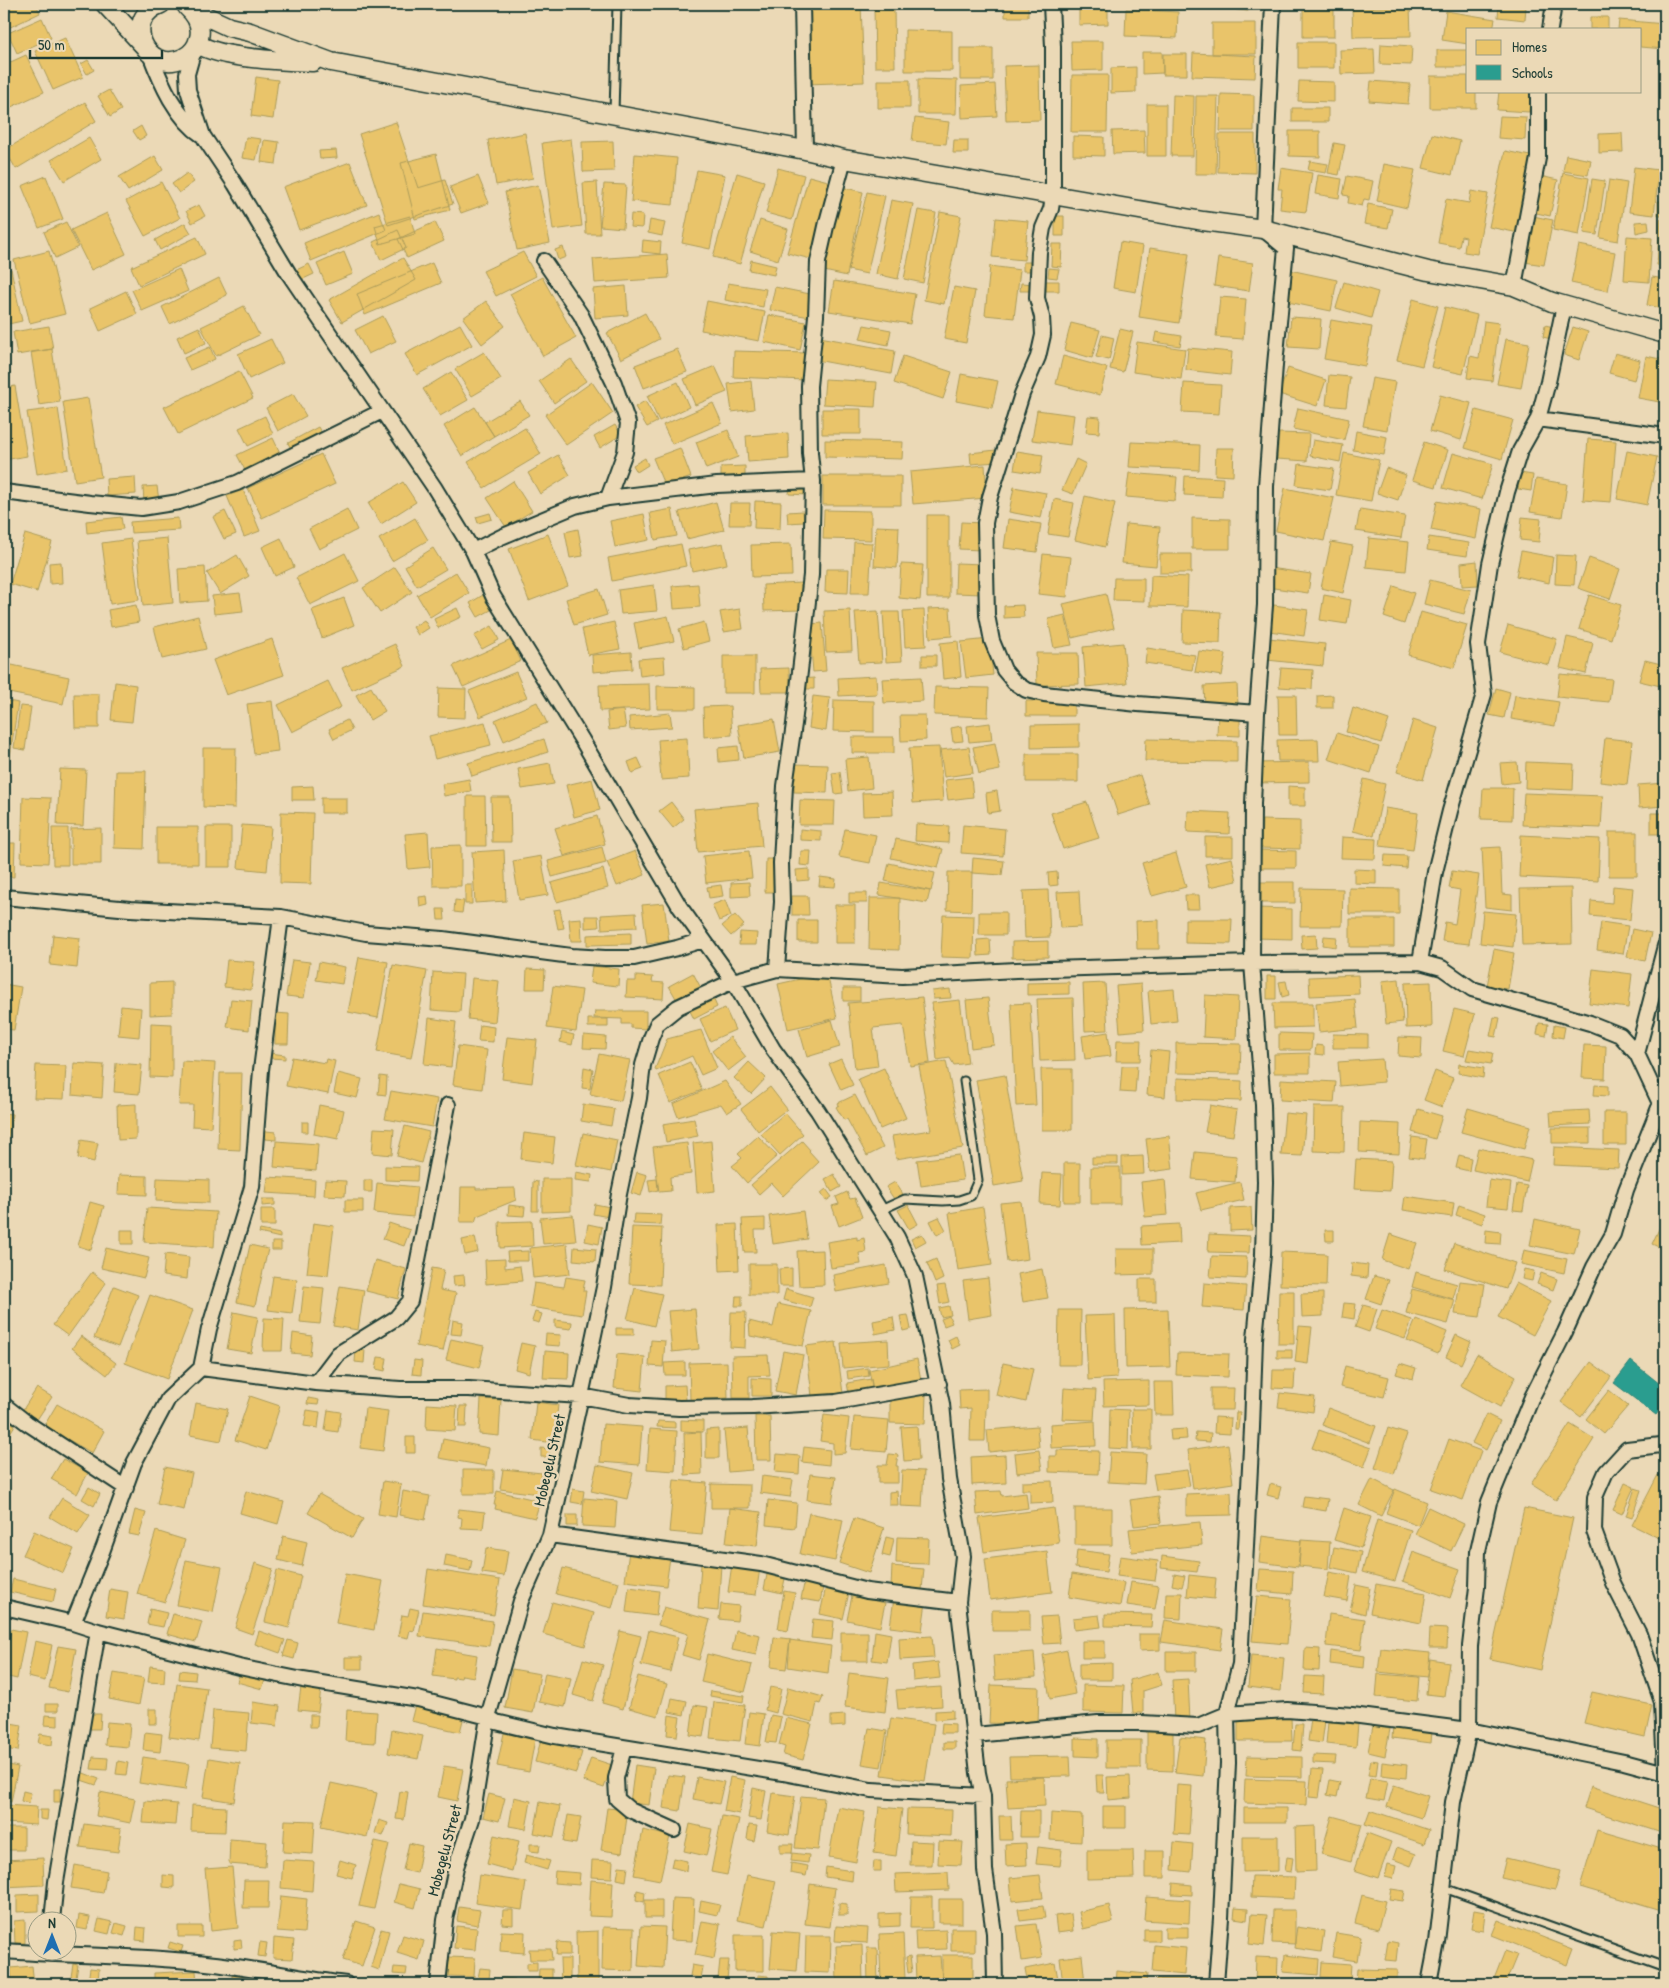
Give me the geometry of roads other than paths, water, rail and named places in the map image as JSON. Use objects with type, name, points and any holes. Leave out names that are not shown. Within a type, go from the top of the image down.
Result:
[{"type":"street","points":[[105,4],[147,50],[158,59],[168,62],[178,61],[187,56],[196,47]]},
{"type":"street","points":[[161,4],[150,10],[144,17],[140,27],[140,36],[160,82],[190,128],[203,136]]},
{"type":"street","points":[[802,4],[805,150]]},
{"type":"street","points":[[1051,4],[1053,46],[1053,196],[1051,209],[1043,228],[1039,252],[1037,298],[1042,317],[1043,335],[1038,357],[1022,394],[990,497],[984,523],[988,615],[992,641],[1004,670],[1014,682],[1026,690],[1044,694],[1138,704],[1257,713]]},
{"type":"street","points":[[1263,229],[1273,4]]},
{"type":"street","points":[[1550,28],[1554,4]]},
{"type":"street","points":[[184,6],[229,27],[250,32],[331,62]]},
{"type":"street","points":[[184,6],[195,15],[199,24],[200,34],[187,74],[188,90],[203,136],[235,184],[289,274],[434,487],[473,551],[493,596],[582,740],[680,907],[733,981],[774,1049],[818,1111],[897,1237],[915,1276],[939,1384],[948,1479],[963,1556],[958,1602],[978,1773],[983,1796],[984,1870],[994,1934],[995,1984]]},
{"type":"street","points":[[196,47],[260,58],[331,62],[805,150],[844,159],[1053,196],[1263,229],[1428,271],[1514,286],[1564,306],[1665,334]]},
{"type":"street","points":[[1514,286],[1538,158],[1538,92]]},
{"type":"street","points":[[777,969],[782,902],[781,863],[785,786],[811,575],[813,481],[810,453],[810,386],[818,262],[844,159]]},
{"type":"street","points":[[1216,1984],[1228,1773],[1227,1714],[1240,1664],[1255,1340],[1263,1254],[1265,1182],[1263,1104],[1252,963],[1253,804],[1265,605],[1266,486],[1286,248],[1263,229]]},
{"type":"street","points":[[544,261],[581,315],[614,383],[628,423],[625,452],[608,498]]},
{"type":"street","points":[[1420,962],[1435,872],[1484,694],[1478,644],[1490,564],[1507,492],[1520,451],[1538,419],[1564,306]]},
{"type":"street","points":[[4,492],[90,504],[141,508],[179,502],[237,483],[382,411]]},
{"type":"street","points":[[1538,419],[1665,436]]},
{"type":"street","points":[[473,551],[575,506],[608,498],[717,485],[813,481]]},
{"type":"street","points":[[4,896],[130,909],[281,917],[366,933],[443,939],[572,956],[634,958],[704,940]]},
{"type":"street","points":[[73,1623],[134,1463],[168,1399],[201,1368],[209,1329],[252,1187],[260,1070],[281,917]]},
{"type":"street","points":[[1429,1984],[1438,1942],[1453,1802],[1469,1730],[1470,1646],[1477,1587],[1478,1551],[1489,1502],[1532,1397],[1565,1332],[1594,1266],[1613,1234],[1626,1190],[1662,1110],[1638,1054],[1665,946]]},
{"type":"street","name":"Mobegelu Street","points":[[438,1984],[445,1920],[456,1867],[472,1819],[488,1717],[521,1601],[550,1535],[604,1287],[619,1194],[639,1098],[643,1065],[657,1024],[678,1007],[733,981],[777,969],[902,976],[1016,970],[1252,963],[1420,962],[1442,968],[1472,989],[1590,1023],[1620,1035],[1638,1054]]},
{"type":"street","points":[[316,1383],[338,1354],[396,1318],[410,1301],[448,1105]]},
{"type":"street","points":[[201,1368],[316,1383],[400,1389],[469,1389],[581,1396],[629,1405],[679,1408],[753,1407],[836,1402],[939,1384]]},
{"type":"street","points":[[4,1405],[27,1423],[126,1488]]},
{"type":"street","points":[[975,1736],[1098,1723],[1198,1726],[1227,1714],[1287,1710],[1352,1715],[1469,1730],[1624,1762],[1665,1773],[1662,1702],[1640,1634],[1613,1583],[1594,1531],[1595,1497],[1606,1472],[1628,1449],[1662,1446],[1665,1448]]},
{"type":"street","points":[[550,1535],[761,1564],[867,1591],[958,1602]]},
{"type":"street","points":[[4,1607],[73,1623],[239,1667],[303,1680],[418,1699],[488,1717],[496,1722],[555,1736],[782,1773],[871,1790],[983,1796]]},
{"type":"street","points":[[53,1910],[56,1882],[98,1631]]},
{"type":"street","points":[[624,1748],[616,1778],[617,1799],[630,1810],[674,1830]]},
{"type":"street","points":[[4,1951],[28,1952]]},
{"type":"street","points":[[78,1953],[199,1962],[346,1984]]},
{"type":"lane","points":[[614,116],[617,4]]},
{"type":"lane","points":[[881,1210],[905,1200],[951,1200],[971,1196],[978,1180],[964,1081]]},
{"type":"lane","points":[[1444,1888],[1665,1967]]}]
